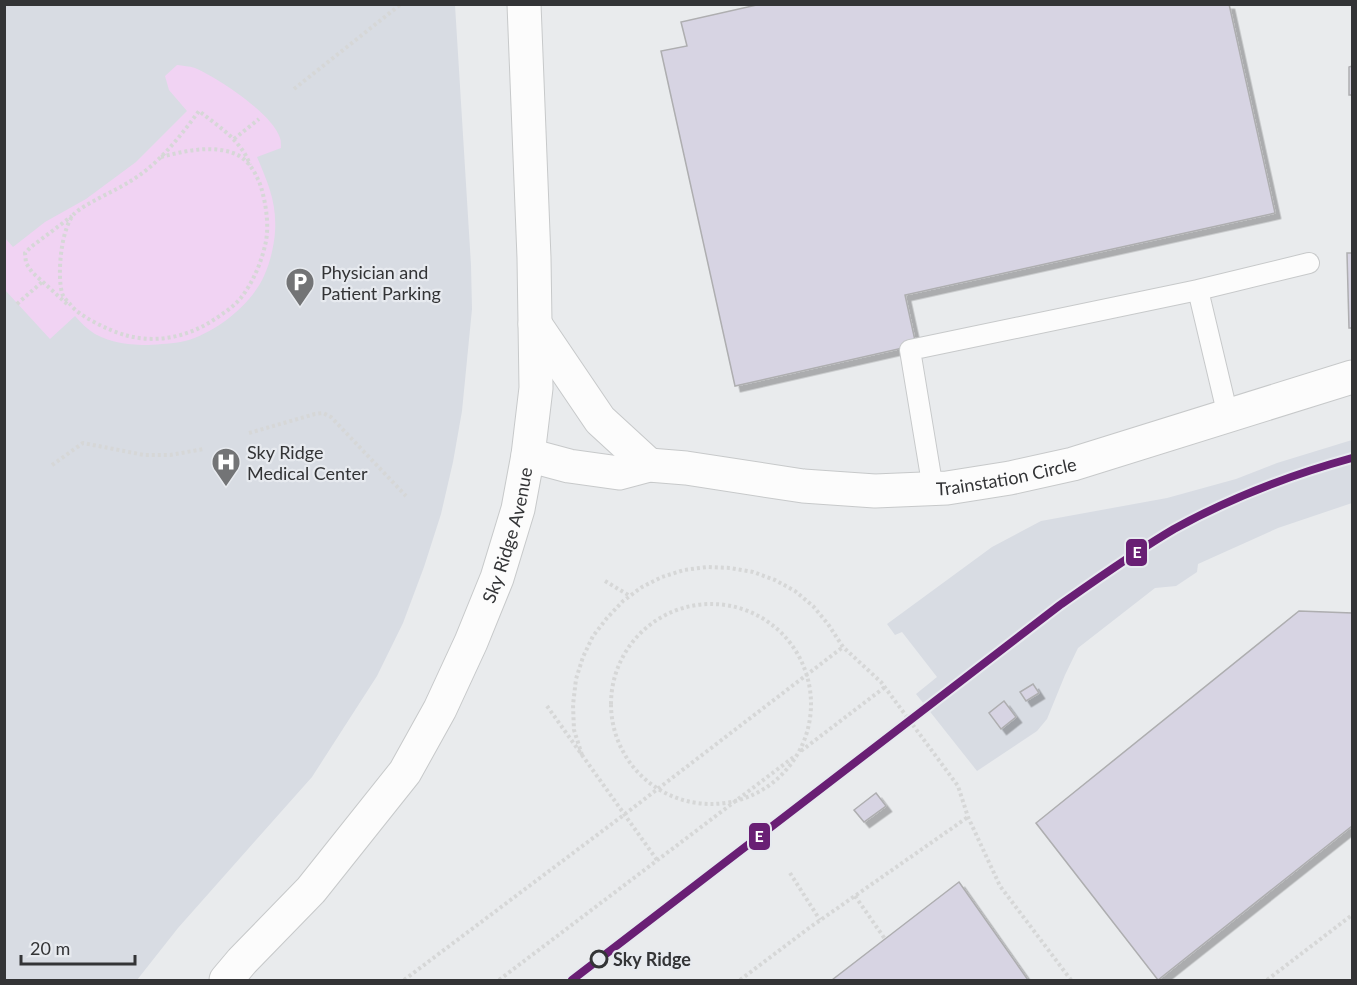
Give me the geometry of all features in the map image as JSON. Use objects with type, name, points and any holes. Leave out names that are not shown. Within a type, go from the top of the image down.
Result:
[{"type":"street","name":"Sky Ridge Avenue","points":[[226,981],[242,961],[311,890],[405,772],[440,709],[497,578],[518,509],[528,455],[536,388],[534,258],[524,4]]},
{"type":"street","points":[[535,324],[600,420],[649,465]]},
{"type":"street","name":"Trainstation Circle","points":[[528,455],[569,466],[619,473],[649,465],[686,468],[803,486],[875,491],[933,489],[980,484],[1073,464],[1353,378]]},
{"type":"lane","points":[[933,489],[910,350],[1198,290],[1309,263]]},
{"type":"lane","points":[[1198,290],[1228,416]]},
{"type":"path","points":[[294,89],[402,4]]},
{"type":"path","points":[[198,111],[234,139],[247,156],[259,181],[267,219],[266,239],[260,262],[240,299],[201,328],[180,336],[154,340],[115,333],[73,309],[42,282],[26,263],[26,253],[31,247],[75,214],[132,181],[161,157],[198,111]]},
{"type":"path","points":[[234,139],[259,119]]},
{"type":"path","points":[[161,157],[200,149],[218,150],[234,153],[250,165]]},
{"type":"path","points":[[73,309],[62,295],[60,276],[65,229],[75,214]]},
{"type":"path","points":[[17,303],[42,282]]},
{"type":"path","points":[[249,433],[323,413],[332,417],[406,496]]},
{"type":"path","points":[[52,465],[83,443],[144,455],[170,455],[204,449]]},
{"type":"path","points":[[582,755],[574,730],[573,705],[576,680],[593,636],[606,618],[630,596],[662,577],[684,570],[707,567],[753,572],[775,580],[795,591],[813,606],[843,647],[885,687],[958,786],[968,817],[1000,886],[1071,981]]},
{"type":"path","points":[[605,581],[630,596]]},
{"type":"path","points":[[702,604],[728,606],[752,612],[767,621],[780,632],[801,658],[811,691],[809,725],[799,753],[775,782],[746,799],[712,805],[679,800],[657,789],[637,771],[627,758],[614,727],[612,693],[622,660],[630,645],[655,622],[678,610],[702,604]]},
{"type":"path","points":[[404,981],[843,647]]},
{"type":"path","points":[[500,981],[885,687]]},
{"type":"path","points":[[547,706],[657,860]]},
{"type":"path","points":[[740,981],[820,920],[968,817]]},
{"type":"path","points":[[790,873],[820,920]]},
{"type":"path","points":[[855,896],[885,939]]},
{"type":"path","points":[[1267,981],[1353,915]]},
{"type":"shaded area","name":"Sky Ridge Medical Center","points":[[5,5],[455,5],[472,309],[462,411],[453,462],[441,514],[424,567],[403,623],[377,676],[312,777],[178,928],[137,980],[5,980]]},
{"type":"shaded area","points":[[177,65],[195,68],[230,88],[267,118],[280,138],[281,148],[257,157],[271,193],[275,212],[273,249],[264,276],[250,297],[231,316],[208,332],[185,341],[148,345],[114,341],[95,334],[75,316],[50,339],[5,290],[5,238],[13,247],[45,222],[86,199],[136,162],[187,111],[169,90],[165,76]]},
{"type":"shaded area","points":[[1352,440],[1352,503],[1278,528],[1198,564],[1197,572],[1176,586],[1155,588],[1078,648],[1047,719],[1037,731],[977,771],[916,694],[937,677],[902,632],[895,635],[887,624],[992,547],[1041,521],[1167,498],[1236,479],[1277,463]]},
{"type":"building","points":[[761,4],[1229,4],[1275,213],[905,295],[916,345],[735,386],[661,51],[687,46],[681,22]]},
{"type":"building","points":[[1352,66],[1352,95],[1349,95],[1349,67]]},
{"type":"building","points":[[1352,66],[1352,95],[1349,95],[1349,67]]},
{"type":"building","points":[[1347,253],[1352,253],[1352,328],[1349,328]]},
{"type":"building","points":[[1347,253],[1352,253],[1352,328],[1349,328]]},
{"type":"building","points":[[1299,611],[1352,613],[1352,826],[1158,980],[1036,823]]},
{"type":"building","points":[[1033,684],[1039,693],[1026,701],[1020,692]]},
{"type":"building","points":[[1004,701],[1016,717],[1001,729],[989,713]]},
{"type":"building","points":[[876,793],[886,806],[864,822],[854,810]]},
{"type":"building","points":[[959,882],[1028,980],[832,980],[885,939]]},
{"type":"transit line","name":"E","points":[[572,980],[1060,605],[1131,556],[1174,529],[1239,497],[1352,458]]},
{"type":"place","name":"Physician and Patient Parking","points":[[300,308]]},
{"type":"place","name":"Sky Ridge Medical Center","points":[[226,488]]},
{"type":"place","name":"Sky Ridge","points":[[599,959]]}]
